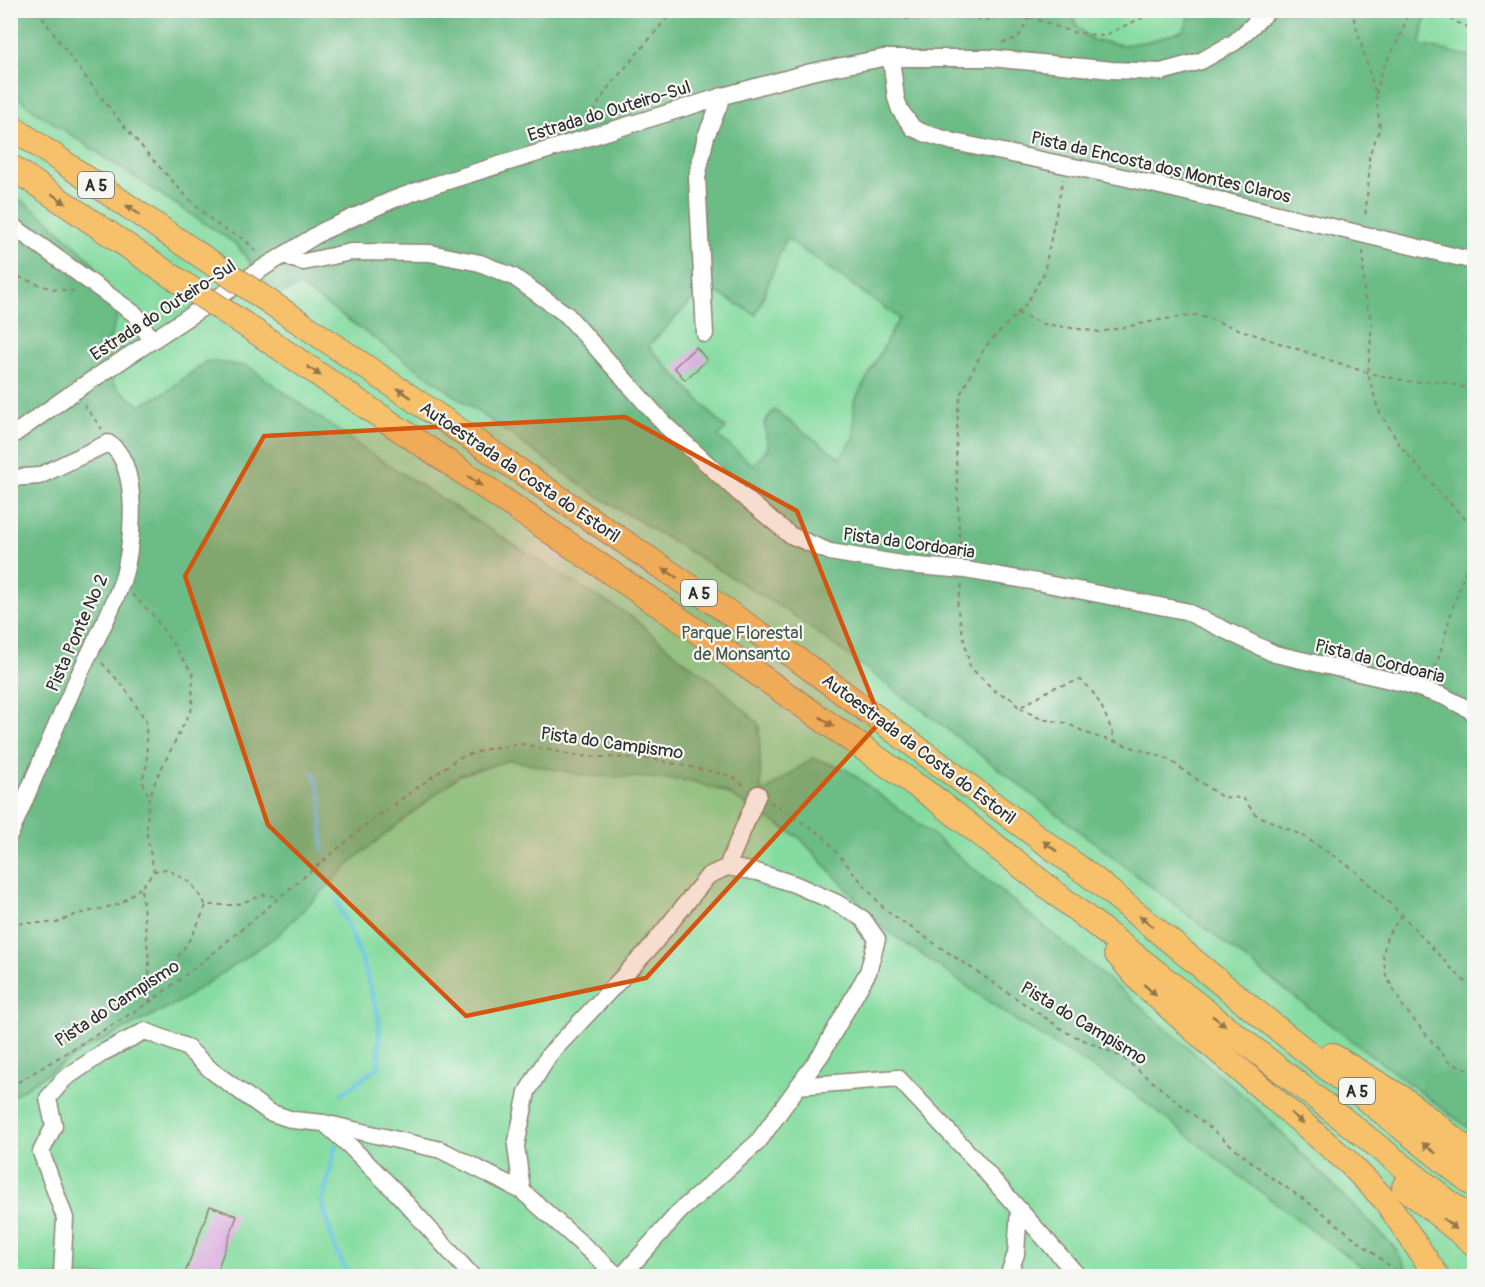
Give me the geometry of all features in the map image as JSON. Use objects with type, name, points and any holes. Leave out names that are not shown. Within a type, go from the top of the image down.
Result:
[{"type":"highway","name":"Autoestrada da Costa do Estoril","points":[[10,126],[800,661],[1097,881],[1239,998],[1474,1185]]},
{"type":"highway","name":"Autoestrada da Costa do Estoril","points":[[10,166],[780,689],[937,800],[1474,1222]]},
{"type":"highway","points":[[1084,915],[1142,983],[1211,1046],[1332,1148],[1386,1201],[1437,1276]]},
{"type":"highway","points":[[1239,998],[1404,1099],[1474,1155]]},
{"type":"highway","points":[[1299,1084],[1377,1166],[1474,1244]]},
{"type":"street","name":"Estrada do Outeiro-Sul","points":[[10,436],[285,254],[323,231],[411,193],[723,96],[811,72],[883,57],[991,58],[1112,70],[1161,72],[1201,61],[1235,42],[1269,10]]},
{"type":"street","name":"Pista da Encosta dos Montes Claros","points":[[891,58],[898,104],[913,128],[924,133],[954,142],[1066,164],[1474,261]]},
{"type":"street","points":[[705,334],[697,177],[706,135],[723,96]]},
{"type":"street","points":[[10,224],[136,315],[152,341]]},
{"type":"street","name":"Pista da Cordoaria","points":[[285,254],[304,262],[351,252],[430,253],[480,263],[514,277],[567,315],[665,425],[739,493],[790,535],[830,552],[907,565],[965,570],[1185,611],[1275,654],[1403,683],[1443,696],[1474,712]]},
{"type":"street","points":[[10,478],[39,476],[102,445],[108,443],[114,446]]},
{"type":"street","name":"Pista Ponte Nº 2","points":[[10,834],[90,650],[122,584],[129,555],[131,494],[123,456],[114,446]]},
{"type":"street","points":[[727,867],[758,794]]},
{"type":"street","points":[[62,1276],[65,1218],[41,1152],[54,1126],[48,1098],[64,1079],[104,1052],[145,1031],[186,1047],[212,1071],[269,1112],[293,1120],[324,1123],[441,1150],[522,1191],[620,1276],[680,1211],[758,1142],[822,1053],[868,972],[877,939],[863,919],[837,903],[757,872],[727,867],[708,876],[649,949],[549,1055],[527,1092],[516,1146],[522,1191]]},
{"type":"street","points":[[798,1086],[898,1078],[1078,1276]]},
{"type":"street","points":[[324,1123],[388,1184],[472,1276]]},
{"type":"street","points":[[1008,1276],[1016,1254],[1019,1209]]},
{"type":"path","points":[[37,10],[115,114],[159,166],[220,227],[247,240],[258,255]]},
{"type":"path","points":[[586,123],[608,88],[674,10]]},
{"type":"path","points":[[853,10],[858,14],[929,20],[966,17],[985,20],[1008,14],[1030,18],[1072,32],[1103,36],[1159,10]]},
{"type":"path","points":[[876,10],[884,17]]},
{"type":"path","points":[[966,17],[969,10]]},
{"type":"path","points":[[966,17],[983,10]]},
{"type":"path","points":[[1349,10],[1353,16],[1376,95],[1380,129],[1369,155],[1370,176],[1362,260],[1364,295],[1372,323],[1368,373],[1378,409],[1401,447],[1474,528]]},
{"type":"path","points":[[1376,95],[1381,72],[1403,31],[1408,10]]},
{"type":"path","points":[[1433,10],[1464,26],[1474,28]]},
{"type":"path","points":[[1066,164],[1044,273],[1027,303],[985,347],[961,393],[956,454],[959,532],[965,570],[957,606],[970,667],[995,691],[1012,699],[1019,708],[1041,719],[1066,723],[1090,735],[1168,759],[1222,797],[1243,798],[1255,814],[1303,836],[1352,868],[1402,915],[1474,990]]},
{"type":"path","points":[[10,274],[52,289],[106,292]]},
{"type":"path","points":[[1017,313],[1043,324],[1100,332],[1197,315],[1368,373],[1412,382],[1440,381],[1474,390]]},
{"type":"path","points":[[75,392],[114,446]]},
{"type":"path","points":[[1428,691],[1474,546]]},
{"type":"path","points":[[122,584],[153,615],[194,674],[192,708],[157,777],[149,798],[147,836],[154,871]]},
{"type":"path","points":[[90,650],[124,687],[146,721],[147,765],[142,780],[149,798]]},
{"type":"path","points":[[1019,708],[1053,688],[1081,680],[1092,689],[1107,716],[1116,742]]},
{"type":"path","name":"Pista do Campismo","points":[[10,1088],[150,1002],[205,960],[366,825],[458,758],[490,748],[522,744],[577,756],[653,759],[732,776],[822,835],[885,910],[1068,1033],[1122,1058],[1268,1175],[1322,1212],[1402,1276]]},
{"type":"path","points":[[10,923],[56,923],[75,915],[120,904],[141,888],[154,871],[167,869],[191,883],[206,905]]},
{"type":"path","points":[[141,888],[149,960],[150,1002]]},
{"type":"path","points":[[206,905],[235,905],[267,894],[279,898]]},
{"type":"path","points":[[150,992],[186,948],[197,929],[206,905]]},
{"type":"path","points":[[1402,915],[1387,936],[1383,955],[1386,976],[1404,1008],[1449,1062],[1474,1072]]},
{"type":"highlighted area","points":[[625,417],[797,511],[881,721],[646,978],[466,1016],[268,825],[185,576],[264,436]]},
{"type":"green space","points":[[1071,10],[1077,26],[1092,40],[1123,45],[1151,41],[1184,30],[1191,11],[1427,11],[1420,45],[1474,57],[1474,1132],[1332,1026],[921,709],[789,612],[596,495],[300,286],[283,293],[261,277],[236,244],[38,113],[11,92],[10,11]],"holes":[[[786,238],[899,318],[854,402],[854,438],[840,458],[774,410],[764,423],[768,448],[753,465],[718,436],[726,429],[648,346],[706,286],[756,315]]]},
{"type":"green space","name":"Parque Florestal de Monsanto","points":[[10,11],[1474,11],[1474,1276],[11,1276]]},
{"type":"green space","points":[[11,193],[47,219],[92,262],[120,309],[108,344],[113,384],[140,406],[168,391],[206,361],[247,366],[365,450],[566,578],[632,617],[679,657],[714,682],[759,724],[761,794],[813,758],[847,770],[929,832],[1127,995],[1254,1105],[1395,1248],[1411,1276],[1374,1276],[1242,1178],[1130,1090],[1020,1023],[882,927],[800,838],[725,792],[692,781],[587,776],[510,760],[460,775],[358,856],[277,936],[179,1002],[87,1048],[11,1097]]},
{"type":"building","points":[[696,347],[707,360],[685,380],[674,367]]},
{"type":"building","points":[[210,1206],[237,1216],[215,1276],[184,1276]]},
{"type":"waterway","points":[[313,772],[321,797],[323,850]]},
{"type":"waterway","points":[[337,901],[361,957],[379,1018],[379,1067],[342,1093]]},
{"type":"waterway","points":[[336,1145],[322,1203],[336,1251],[349,1276]]}]
